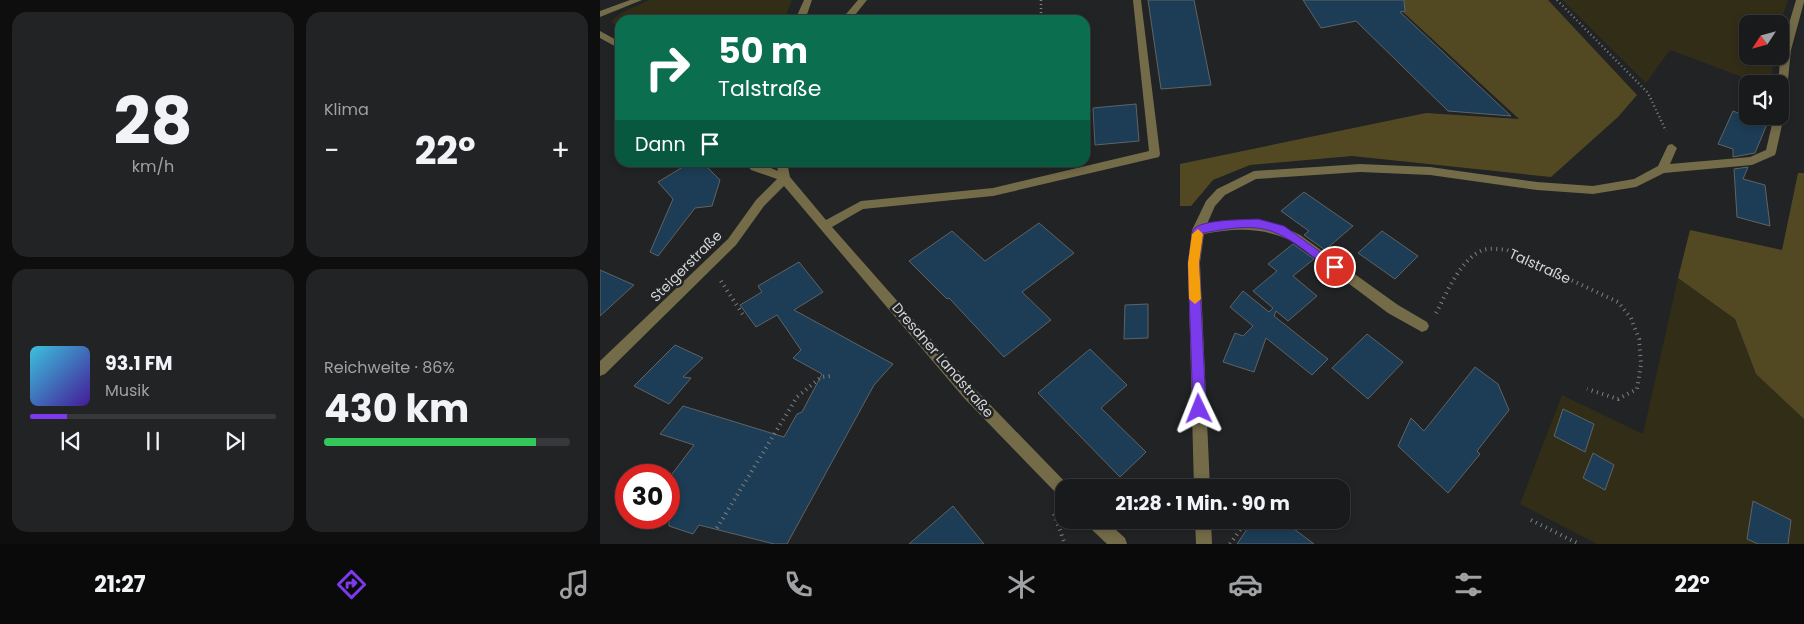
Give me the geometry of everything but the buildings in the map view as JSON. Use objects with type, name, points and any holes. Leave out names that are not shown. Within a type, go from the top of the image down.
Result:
[{"type":"street","points":[[600,14],[638,0]]},
{"type":"street","points":[[802,15],[808,0]]},
{"type":"street","points":[[850,15],[862,0]]},
{"type":"street","points":[[825,226],[861,205],[916,198],[993,192],[1155,154],[1137,0]]},
{"type":"street","points":[[1783,75],[1786,50],[1800,0]]},
{"type":"street","points":[[600,34],[615,43]]},
{"type":"street","points":[[1202,479],[1194,263],[1198,230],[1210,204],[1218,195],[1241,180],[1254,175],[1360,168],[1430,170],[1537,186],[1593,190],[1636,183],[1662,168],[1752,161],[1771,152],[1777,125]]},
{"type":"street","points":[[1662,168],[1672,148]]},
{"type":"street","points":[[755,167],[785,178]]},
{"type":"street","name":"Dresdner Landstraße","points":[[782,167],[785,178],[796,194],[969,393],[1055,483]]},
{"type":"street","name":"Steigerstraße","points":[[600,370],[732,242],[760,203],[785,178]]},
{"type":"street","points":[[1198,230],[1230,224],[1258,224],[1280,229],[1296,238],[1393,309],[1422,326]]},
{"type":"street","points":[[1103,529],[1119,544]]},
{"type":"street","points":[[1203,529],[1204,544]]},
{"type":"path","points":[[1041,0],[1041,15]]},
{"type":"path","points":[[1557,0],[1648,93],[1663,120]]},
{"type":"path","name":"Talstraße","points":[[1422,326],[1435,314],[1471,259],[1482,250],[1507,250],[1618,302],[1632,318],[1640,347],[1641,364],[1638,389],[1618,399],[1586,389]]},
{"type":"path","points":[[718,276],[745,318]]},
{"type":"path","points":[[716,528],[797,397],[821,377],[832,376]]},
{"type":"path","points":[[1054,514],[1064,544]]},
{"type":"path","points":[[1531,520],[1579,544]]},
{"type":"path","points":[[1230,544],[1241,529]]},
{"type":"shaded area","points":[[649,0],[792,0],[786,15],[618,15]]},
{"type":"shaded area","points":[[1390,0],[1548,0],[1637,95],[1618,117],[1551,177],[1352,156],[1250,165],[1213,180],[1191,206],[1180,206],[1180,164],[1426,113],[1519,119]]},
{"type":"shaded area","points":[[1562,0],[1788,0],[1783,15],[1739,15],[1739,65],[1773,65],[1772,75],[1739,76],[1670,50],[1646,83]]},
{"type":"shaded area","points":[[1798,173],[1804,173],[1804,419],[1756,374],[1735,319],[1678,278],[1690,230],[1782,250]]},
{"type":"shaded area","points":[[1678,278],[1735,319],[1756,374],[1804,419],[1804,544],[1597,544],[1520,504],[1562,395],[1643,434]]},
{"type":"slow traffic","points":[[1195,299],[1194,263],[1198,234]]},
{"type":"route","points":[[1199,409],[1194,263],[1198,230],[1230,224],[1258,224],[1280,229],[1296,238],[1335,267]]}]
